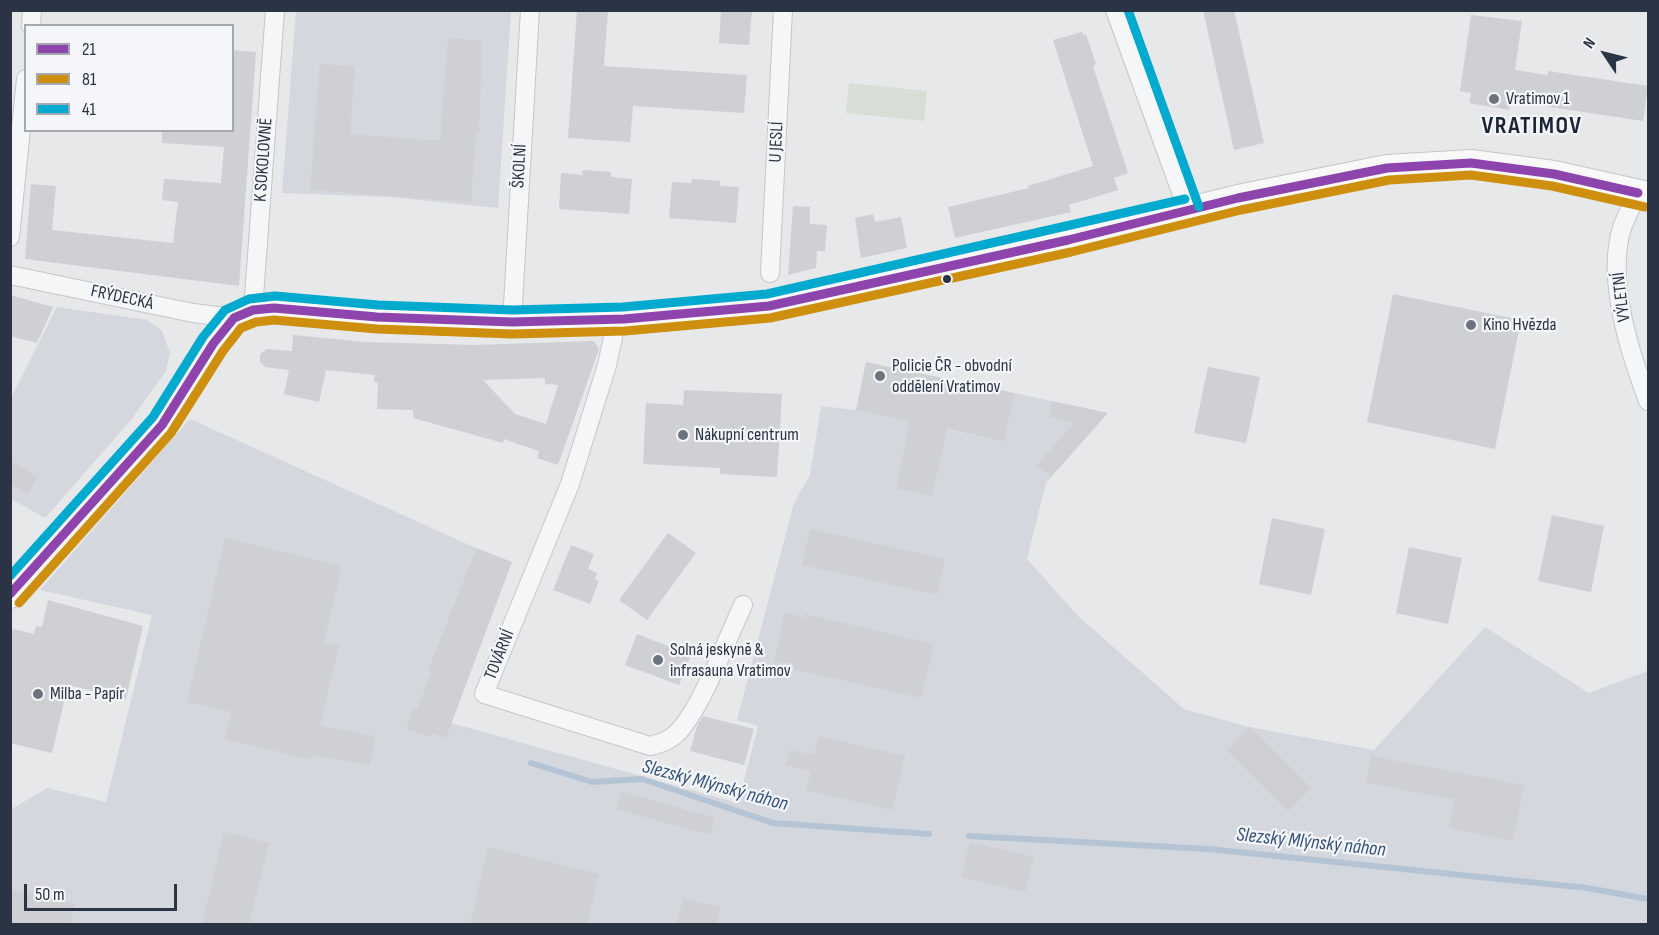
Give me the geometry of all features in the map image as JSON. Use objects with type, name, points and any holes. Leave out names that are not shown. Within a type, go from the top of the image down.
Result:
[{"type":"main road","name":"FRÝDECKÁ","points":[[243,314],[274,308],[377,317],[512,322],[617,319],[769,306],[1387,168],[1471,163],[1554,174],[1645,191]]},
{"type":"main road","points":[[10,595],[162,425],[182,397],[213,344],[243,314]]},
{"type":"street","name":"K SOKOLOVNĚ","points":[[243,314],[275,10]]},
{"type":"street","name":"ŠKOLNÍ","points":[[512,322],[530,10]]},
{"type":"street","name":"U JESLÍ","points":[[770,273],[783,10]]},
{"type":"street","points":[[1115,10],[1188,211]]},
{"type":"street","points":[[10,237],[24,99]]},
{"type":"street","name":"VÝLETNÍ","points":[[1645,191],[1621,231],[1619,285],[1622,317],[1648,401]]},
{"type":"street","name":"FRÝDECKÁ","points":[[10,275],[193,313],[243,314]]},
{"type":"street","name":"TOVÁRNÍ","points":[[617,319],[607,365],[570,484],[484,694],[650,746],[666,742],[679,731],[693,710],[743,605]]},
{"type":"shaded area","points":[[296,11],[511,11],[498,208],[390,197],[282,193]]},
{"type":"shaded area","points":[[849,83],[927,91],[924,121],[846,113]]},
{"type":"shaded area","points":[[57,307],[147,320],[162,331],[170,353],[166,371],[131,420],[45,518],[11,499],[10,400]]},
{"type":"shaded area","points":[[1015,393],[1106,413],[1046,483],[1027,559],[1079,617],[1184,709],[1249,727],[1374,750],[1485,627],[1589,693],[1648,671],[1648,924],[11,924],[10,810],[47,788],[106,802],[152,615],[40,590],[190,419],[476,548],[427,670],[431,672],[417,709],[413,708],[406,729],[429,738],[432,733],[451,723],[738,803],[758,726],[737,720],[794,503],[810,475],[821,406],[856,410],[1004,442]]},
{"type":"building","points":[[577,10],[608,10],[604,66],[747,75],[744,113],[633,106],[630,142],[568,138]]},
{"type":"building","points":[[721,10],[752,10],[749,45],[719,43]]},
{"type":"building","points":[[1203,10],[1234,10],[1264,143],[1234,150]]},
{"type":"building","points":[[1471,15],[1522,21],[1515,70],[1548,75],[1548,71],[1648,86],[1643,121],[1543,106],[1544,103],[1511,98],[1509,110],[1469,103],[1471,93],[1460,91]]},
{"type":"building","points":[[1082,32],[1083,35],[1086,34],[1096,64],[1093,66],[1128,173],[1114,178],[1118,190],[1069,205],[1071,212],[955,238],[948,207],[1029,188],[1028,186],[1093,166],[1053,40]]},
{"type":"building","points":[[448,38],[482,41],[479,132],[476,131],[471,202],[310,190],[320,64],[355,66],[350,134],[440,141]]},
{"type":"building","points":[[234,50],[256,52],[239,286],[25,259],[31,184],[56,186],[52,230],[173,243],[178,202],[162,200],[164,179],[221,183],[224,147],[162,143],[162,132],[234,132]]},
{"type":"building","points":[[583,170],[611,172],[611,177],[632,179],[629,214],[559,209],[561,173],[582,175]]},
{"type":"building","points":[[692,179],[720,181],[720,186],[739,187],[736,223],[669,218],[672,182],[691,183]]},
{"type":"building","points":[[793,206],[810,207],[810,224],[827,225],[825,251],[817,251],[816,268],[788,275]]},
{"type":"building","points":[[873,214],[875,222],[901,217],[907,248],[861,258],[855,218]]},
{"type":"building","points":[[1393,294],[1521,320],[1495,449],[1367,422]]},
{"type":"building","points":[[10,295],[53,307],[37,343],[10,336]]},
{"type":"building","points":[[293,335],[365,342],[475,345],[594,341],[599,349],[558,465],[537,458],[539,451],[504,439],[503,443],[413,418],[413,410],[377,409],[378,383],[374,382],[375,375],[326,370],[319,402],[284,394],[289,370],[265,367],[260,362],[260,354],[267,349],[292,351]],"holes":[[[545,378],[545,384],[558,385],[546,424],[515,414],[483,380]]]},
{"type":"building","points":[[866,362],[1015,393],[1004,442],[947,429],[932,496],[896,488],[910,422],[856,410]]},
{"type":"building","points":[[1208,367],[1260,377],[1246,443],[1194,433]]},
{"type":"building","points":[[684,390],[782,394],[777,477],[720,474],[720,468],[643,464],[646,403],[683,405]]},
{"type":"building","points":[[1052,401],[1108,413],[1051,477],[1037,465],[1074,423],[1049,417]]},
{"type":"building","points":[[10,461],[38,477],[28,494],[10,484]]},
{"type":"building","points":[[1552,515],[1604,526],[1591,592],[1538,581]]},
{"type":"building","points":[[1272,518],[1325,529],[1311,595],[1259,584]]},
{"type":"building","points":[[810,529],[945,559],[937,595],[802,565]]},
{"type":"building","points":[[668,533],[696,553],[647,620],[619,600]]},
{"type":"building","points":[[225,538],[342,566],[324,642],[339,645],[320,726],[375,736],[370,765],[313,755],[312,760],[225,739],[231,712],[187,702]]},
{"type":"building","points":[[571,545],[594,554],[588,569],[597,573],[595,579],[599,581],[590,604],[553,590]]},
{"type":"building","points":[[1409,547],[1462,558],[1448,624],[1396,613]]},
{"type":"building","points":[[476,548],[512,562],[446,738],[432,733],[430,738],[406,729],[413,708],[417,709],[431,672],[427,671]]},
{"type":"building","name":"Milba - Papír","points":[[48,600],[143,626],[126,699],[68,685],[52,753],[10,743],[10,640],[13,629],[34,634],[36,626],[42,627]]},
{"type":"building","points":[[785,612],[804,618],[805,614],[934,644],[921,698],[793,669],[794,663],[774,662]]},
{"type":"building","name":"Solná jeskyně & infrasauna Vratimov","points":[[637,634],[691,655],[679,685],[625,665]]},
{"type":"building","points":[[703,716],[754,729],[744,765],[690,751],[697,726]]},
{"type":"building","points":[[1250,727],[1311,788],[1288,811],[1227,750]]},
{"type":"building","points":[[819,736],[905,756],[892,810],[806,790],[811,771],[786,765],[790,750],[814,755]]},
{"type":"building","points":[[1371,756],[1524,785],[1513,841],[1449,828],[1454,799],[1366,783]]},
{"type":"building","points":[[621,791],[715,818],[710,835],[616,809]]},
{"type":"building","points":[[224,832],[269,843],[249,924],[202,924]]},
{"type":"building","points":[[970,842],[1034,857],[1025,892],[961,877]]},
{"type":"building","points":[[488,847],[599,874],[587,924],[470,924]]},
{"type":"building","points":[[10,889],[75,904],[70,924],[10,924]]},
{"type":"building","points":[[683,898],[721,907],[717,924],[677,924]]},
{"type":"waterway","name":"Slezský Mlýnský náhon","points":[[531,763],[592,782],[642,779],[773,823],[929,834]]},
{"type":"waterway","name":"Slezský Mlýnský náhon","points":[[969,836],[1209,849],[1587,888],[1648,899]]},
{"type":"transit line","name":"41","points":[[1128,10],[1199,207]]},
{"type":"transit line","name":"21","points":[[10,594],[162,425],[213,344],[234,318],[253,310],[274,308],[377,317],[512,322],[624,319],[769,306],[1068,240],[1238,198],[1387,168],[1471,163],[1554,174],[1638,193]]},
{"type":"transit line","name":"81","points":[[19,603],[171,433],[223,351],[241,328],[256,322],[274,320],[377,329],[512,334],[625,331],[770,318],[1071,252],[1241,210],[1389,180],[1471,175],[1552,186],[1645,207]]},
{"type":"transit line","name":"41","points":[[10,576],[153,417],[203,337],[225,310],[249,299],[275,296],[378,305],[512,310],[623,307],[767,294],[1185,199]]},
{"type":"place","name":"Vratimov 1","points":[[1494,99]]},
{"type":"place","name":"Kino Hvězda","points":[[1471,325]]},
{"type":"place","name":"Policie ČR - obvodní oddělení Vratimov","points":[[880,376]]},
{"type":"place","name":"Nákupní centrum","points":[[683,435]]},
{"type":"place","name":"Solná jeskyně & infrasauna Vratimov","points":[[658,660]]},
{"type":"place","name":"Milba - Papír","points":[[38,694]]},
{"type":"district","name":"VRATIMOV","points":[[1532,127]]}]
